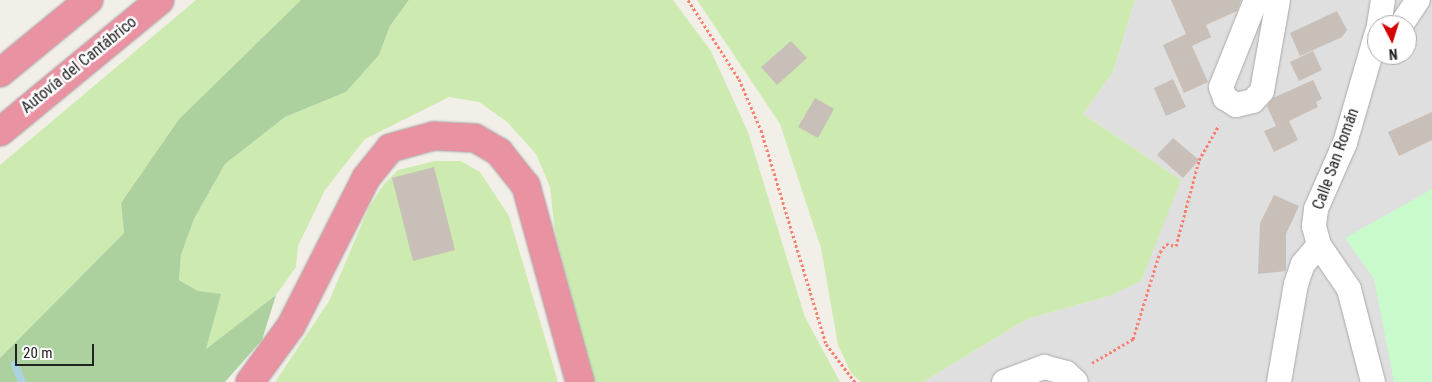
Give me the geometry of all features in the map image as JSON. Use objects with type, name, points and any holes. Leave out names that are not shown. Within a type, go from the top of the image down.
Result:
[{"type":"highway","points":[[0,73],[88,0]]},
{"type":"highway","name":"Autovía del Cantábrico","points":[[0,132],[160,0]]},
{"type":"highway","points":[[250,382],[291,326],[366,178],[390,148],[434,136],[475,138],[499,152],[526,186],[580,382]]},
{"type":"street","points":[[1256,0],[1222,86],[1225,98],[1236,105],[1252,101],[1262,91],[1278,0]]},
{"type":"street","points":[[1381,15],[1383,0]]},
{"type":"street","points":[[1408,15],[1418,0]]},
{"type":"street","name":"Calle San Román","points":[[1369,65],[1345,143],[1316,209],[1314,226],[1319,245],[1349,289],[1373,382]]},
{"type":"street","name":"Calle San Román","points":[[1366,75],[1373,65]]},
{"type":"street","points":[[1279,382],[1296,284],[1303,264],[1319,245]]},
{"type":"street","points":[[1004,382],[1044,367],[1071,377]]},
{"type":"path","points":[[688,0],[734,71],[761,130],[826,344],[855,382]]},
{"type":"path","points":[[1071,377],[1105,358],[1133,339],[1160,252],[1166,244],[1176,246],[1199,160],[1223,119]]},
{"type":"shaded area","points":[[1135,0],[1432,0],[1432,382],[923,382],[1027,319],[1109,296],[1167,209],[1181,180],[1083,114],[1113,72]]},
{"type":"green space","points":[[196,0],[301,0],[179,119],[121,203],[124,233],[0,358],[0,165]]},
{"type":"green space","points":[[301,0],[409,0],[390,26],[379,55],[346,92],[285,117],[225,164],[194,219],[181,255],[179,280],[198,291],[221,294],[206,349],[276,295],[262,340],[225,382],[0,382],[0,358],[124,233],[121,203],[179,119]]},
{"type":"green space","points":[[409,0],[673,0],[711,51],[748,132],[805,317],[840,382],[594,382],[555,232],[550,187],[536,154],[507,122],[479,102],[449,97],[365,139],[325,190],[298,246],[296,267],[276,295],[205,350],[198,291],[179,280],[181,255],[194,219],[225,164],[285,117],[346,92],[379,55],[390,26]]},
{"type":"green space","points":[[697,0],[1135,0],[1113,72],[1083,114],[1181,180],[1141,281],[1109,296],[1027,319],[923,382],[861,382],[851,373],[838,345],[821,248],[780,124]]},
{"type":"green space","points":[[435,161],[461,161],[480,172],[509,216],[558,382],[275,382],[329,301],[369,207],[384,184],[398,170]]},
{"type":"green space","points":[[1432,189],[1432,382],[1394,382],[1374,279],[1345,238]]},
{"type":"building","points":[[1171,0],[1241,0],[1237,11],[1206,25],[1211,37],[1192,46],[1208,82],[1184,93],[1163,45],[1186,34]]},
{"type":"building","points":[[1337,11],[1347,30],[1342,37],[1300,56],[1290,33]]},
{"type":"building","points":[[791,41],[807,58],[777,85],[761,67]]},
{"type":"building","points":[[1313,51],[1322,70],[1299,81],[1290,62]]},
{"type":"building","points":[[1173,79],[1186,107],[1166,116],[1154,88]]},
{"type":"building","points":[[1313,80],[1322,99],[1316,102],[1318,107],[1289,121],[1298,140],[1274,152],[1264,131],[1276,126],[1267,106],[1273,98]]},
{"type":"building","points":[[815,98],[834,109],[818,138],[798,127]]},
{"type":"building","points":[[1432,112],[1432,140],[1399,156],[1388,132]]},
{"type":"building","points":[[1173,138],[1199,160],[1183,178],[1157,155]]},
{"type":"building","points":[[434,167],[455,250],[413,261],[392,178]]},
{"type":"building","points":[[1274,195],[1299,206],[1286,234],[1286,271],[1258,274],[1260,223]]},
{"type":"waterway","points":[[15,365],[22,382]]}]
